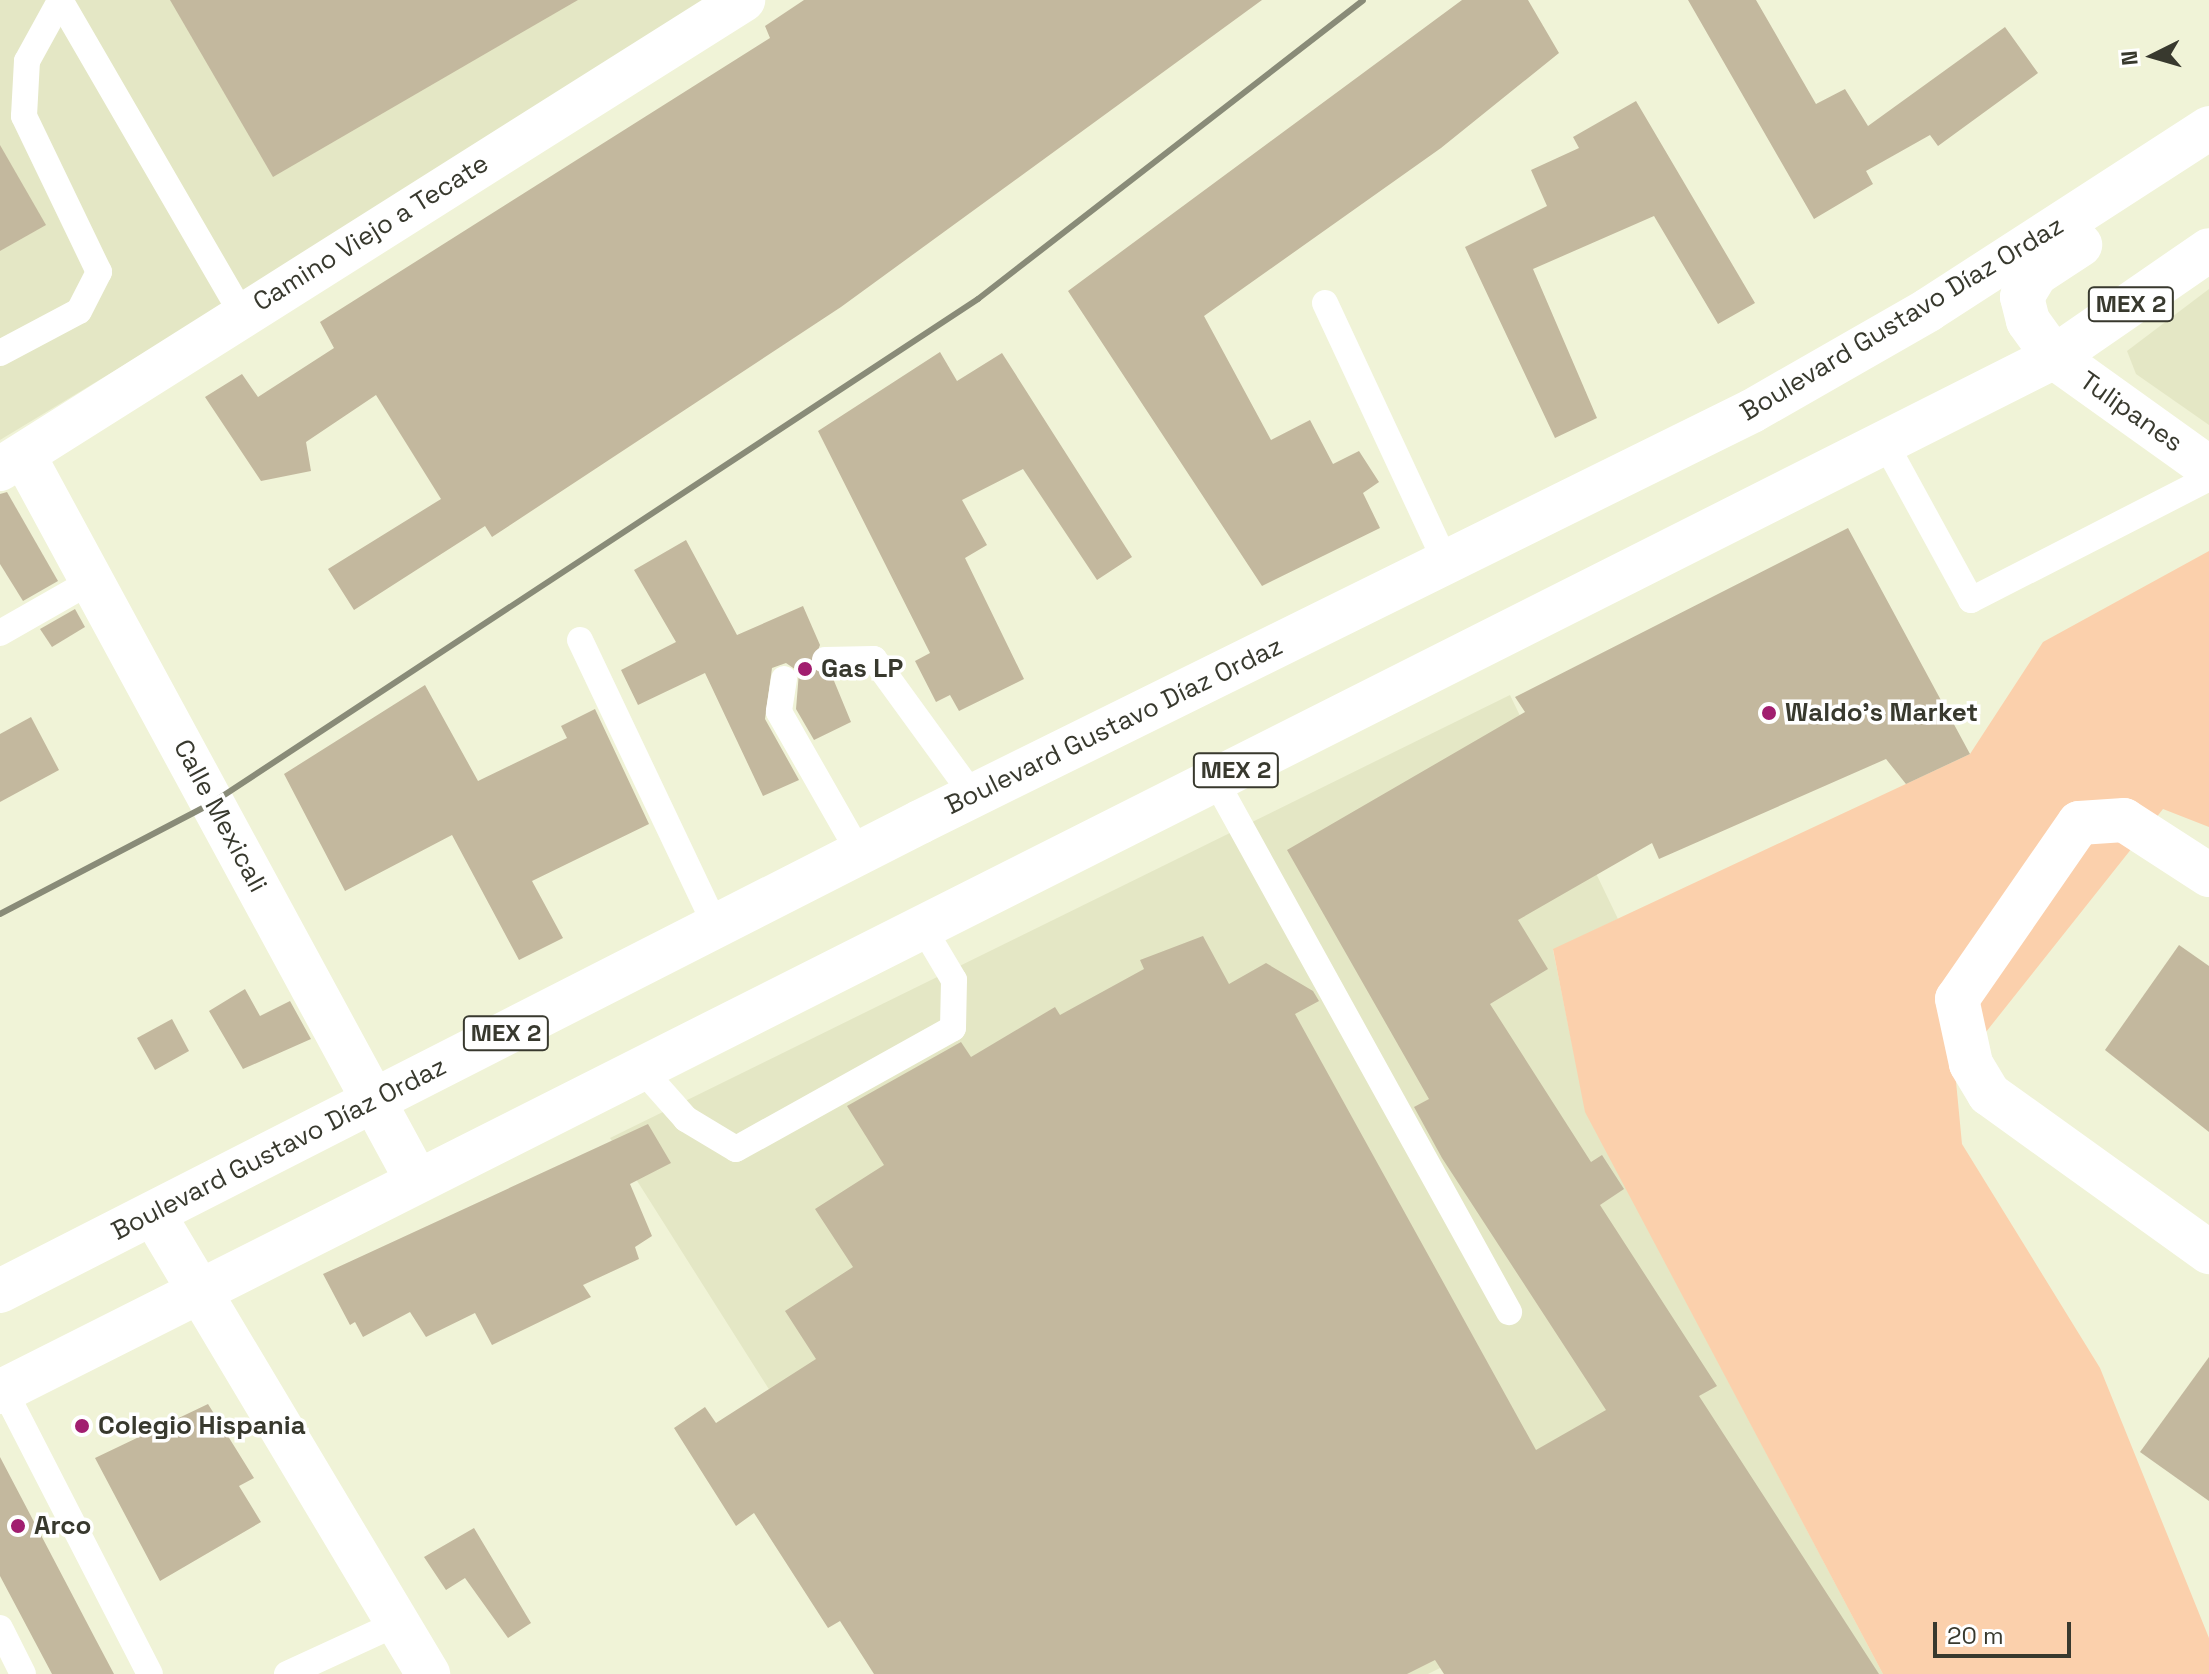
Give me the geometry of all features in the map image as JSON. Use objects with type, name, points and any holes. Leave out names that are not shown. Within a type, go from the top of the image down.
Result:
[{"type":"main road","name":"Camino Viejo a Tecate","points":[[12,462],[722,6]]},
{"type":"main road","name":"Boulevard Gustavo Díaz Ordaz","points":[[0,1291],[1445,560],[1752,411],[1928,310],[2209,128]]},
{"type":"main road","points":[[2054,357],[2023,309],[2027,283],[2209,146]]},
{"type":"main road","name":"MEX 2","points":[[2,1391],[415,1177],[1215,780],[2054,357],[2209,250]]},
{"type":"main road","name":"Tulipanes","points":[[2054,357],[2209,468]]},
{"type":"main road","name":"Calle Mexicali","points":[[12,462],[93,580],[415,1177]]},
{"type":"main road","points":[[2209,875],[2124,820],[2079,823],[1957,999],[1971,1064],[1989,1094],[2209,1252]]},
{"type":"main road","points":[[154,1215],[195,1292],[428,1674]]},
{"type":"lane","points":[[60,0],[242,314]]},
{"type":"lane","points":[[0,353],[79,311],[99,272],[24,116],[27,61],[60,0]]},
{"type":"lane","points":[[1325,303],[1445,560]]},
{"type":"lane","points":[[1885,443],[1971,600],[2209,478]]},
{"type":"lane","points":[[0,633],[93,580]]},
{"type":"lane","points":[[580,640],[716,927]]},
{"type":"lane","points":[[825,660],[874,659],[975,798]]},
{"type":"lane","points":[[784,679],[779,712],[860,854]]},
{"type":"lane","points":[[1215,780],[1509,1312]]},
{"type":"lane","points":[[639,1066],[686,1119],[736,1149],[953,1028],[954,980],[922,926]]},
{"type":"lane","points":[[2,1391],[150,1674]]},
{"type":"lane","points":[[287,1674],[398,1623]]},
{"type":"lane","points":[[0,1628],[23,1674]]},
{"type":"shaded area","points":[[0,0],[728,0],[0,440]]},
{"type":"shaded area","points":[[2209,289],[2209,425],[2136,374],[2127,351]]},
{"type":"shaded area","points":[[2209,551],[2209,827],[2163,809],[1955,1071],[1962,1144],[2100,1368],[2209,1638],[2209,1674],[1883,1674],[1585,1112],[1553,949],[1970,754],[2043,642]]},
{"type":"shaded area","points":[[1510,695],[1618,919],[1553,950],[1586,1112],[1883,1674],[1452,1674],[1446,1665],[1428,1674],[949,1674],[610,1138]]},
{"type":"building","points":[[170,0],[578,0],[273,177]]},
{"type":"building","points":[[804,0],[1262,0],[841,307],[492,537],[485,526],[354,610],[328,569],[441,499],[376,395],[306,442],[311,471],[261,481],[205,397],[242,374],[258,397],[334,348],[320,322],[770,38],[765,26]]},
{"type":"building","points":[[1462,0],[1528,0],[1559,53],[1441,148],[1204,316],[1271,440],[1310,420],[1333,464],[1359,451],[1379,482],[1363,493],[1380,528],[1262,586],[1068,291]]},
{"type":"building","points":[[1688,0],[1756,0],[1816,104],[1845,89],[1868,126],[2005,27],[2038,73],[1938,146],[1930,135],[1866,171],[1873,184],[1814,219]]},
{"type":"building","points":[[1636,101],[1755,303],[1718,324],[1654,216],[1533,269],[1597,418],[1555,438],[1465,247],[1547,206],[1531,170],[1579,148],[1573,137]]},
{"type":"building","points":[[0,145],[46,225],[0,251]]},
{"type":"building","points":[[940,352],[957,381],[1002,353],[1132,557],[1097,580],[1023,469],[962,500],[987,545],[965,558],[1024,679],[959,711],[950,695],[936,702],[915,661],[930,653],[818,431]]},
{"type":"building","points":[[7,492],[58,581],[23,601],[0,564],[0,494]]},
{"type":"building","points":[[1848,528],[1970,754],[1906,784],[1886,759],[1659,859],[1652,843],[1518,920],[1548,969],[1490,1004],[1591,1162],[1602,1155],[1624,1189],[1600,1205],[1717,1386],[1699,1396],[1879,1674],[1444,1674],[1435,1660],[1407,1674],[874,1674],[840,1621],[828,1628],[754,1513],[736,1526],[674,1428],[705,1407],[716,1423],[816,1359],[785,1311],[853,1267],[815,1209],[884,1165],[847,1106],[961,1042],[971,1057],[1055,1007],[1060,1015],[1144,969],[1140,960],[1203,936],[1229,984],[1266,963],[1313,991],[1319,1001],[1295,1014],[1536,1450],[1606,1410],[1442,1158],[1414,1107],[1429,1099],[1287,850],[1525,712],[1515,697]]},
{"type":"building","points":[[686,540],[737,635],[803,606],[820,645],[811,668],[832,676],[851,722],[814,740],[796,709],[799,672],[786,663],[772,668],[765,719],[799,780],[763,796],[705,673],[638,705],[621,670],[676,642],[634,570]]},
{"type":"building","points":[[75,609],[85,627],[52,647],[40,629]]},
{"type":"building","points":[[425,685],[478,781],[567,738],[561,726],[595,709],[649,824],[532,881],[563,938],[519,960],[452,835],[345,891],[284,774]]},
{"type":"building","points":[[31,717],[59,770],[0,802],[0,734]]},
{"type":"building","points":[[2179,945],[2209,966],[2209,1132],[2105,1050]]},
{"type":"building","points":[[245,989],[260,1016],[290,1001],[311,1039],[243,1069],[209,1011]]},
{"type":"building","points":[[172,1019],[189,1051],[155,1070],[137,1038]]},
{"type":"building","points":[[648,1124],[671,1163],[630,1184],[652,1236],[635,1247],[639,1259],[583,1285],[591,1297],[492,1345],[475,1313],[426,1337],[410,1312],[363,1337],[355,1322],[350,1325],[323,1274]]},
{"type":"building","points":[[2209,1357],[2209,1501],[2140,1452]]},
{"type":"building","points":[[208,1404],[254,1478],[239,1486],[261,1522],[160,1581],[95,1458]]},
{"type":"building","name":"Arco","points":[[0,1457],[114,1674],[52,1674],[0,1576]]},
{"type":"building","points":[[474,1528],[531,1623],[508,1638],[465,1578],[446,1590],[424,1557]]},
{"type":"railway","points":[[0,914],[212,803],[978,299],[1363,0]]},
{"type":"place","name":"Gas LP","points":[[805,669]]},
{"type":"place","name":"Waldo's Market","points":[[1769,713]]},
{"type":"place","name":"Colegio Hispania","points":[[82,1426]]},
{"type":"place","name":"Arco","points":[[18,1526]]}]
